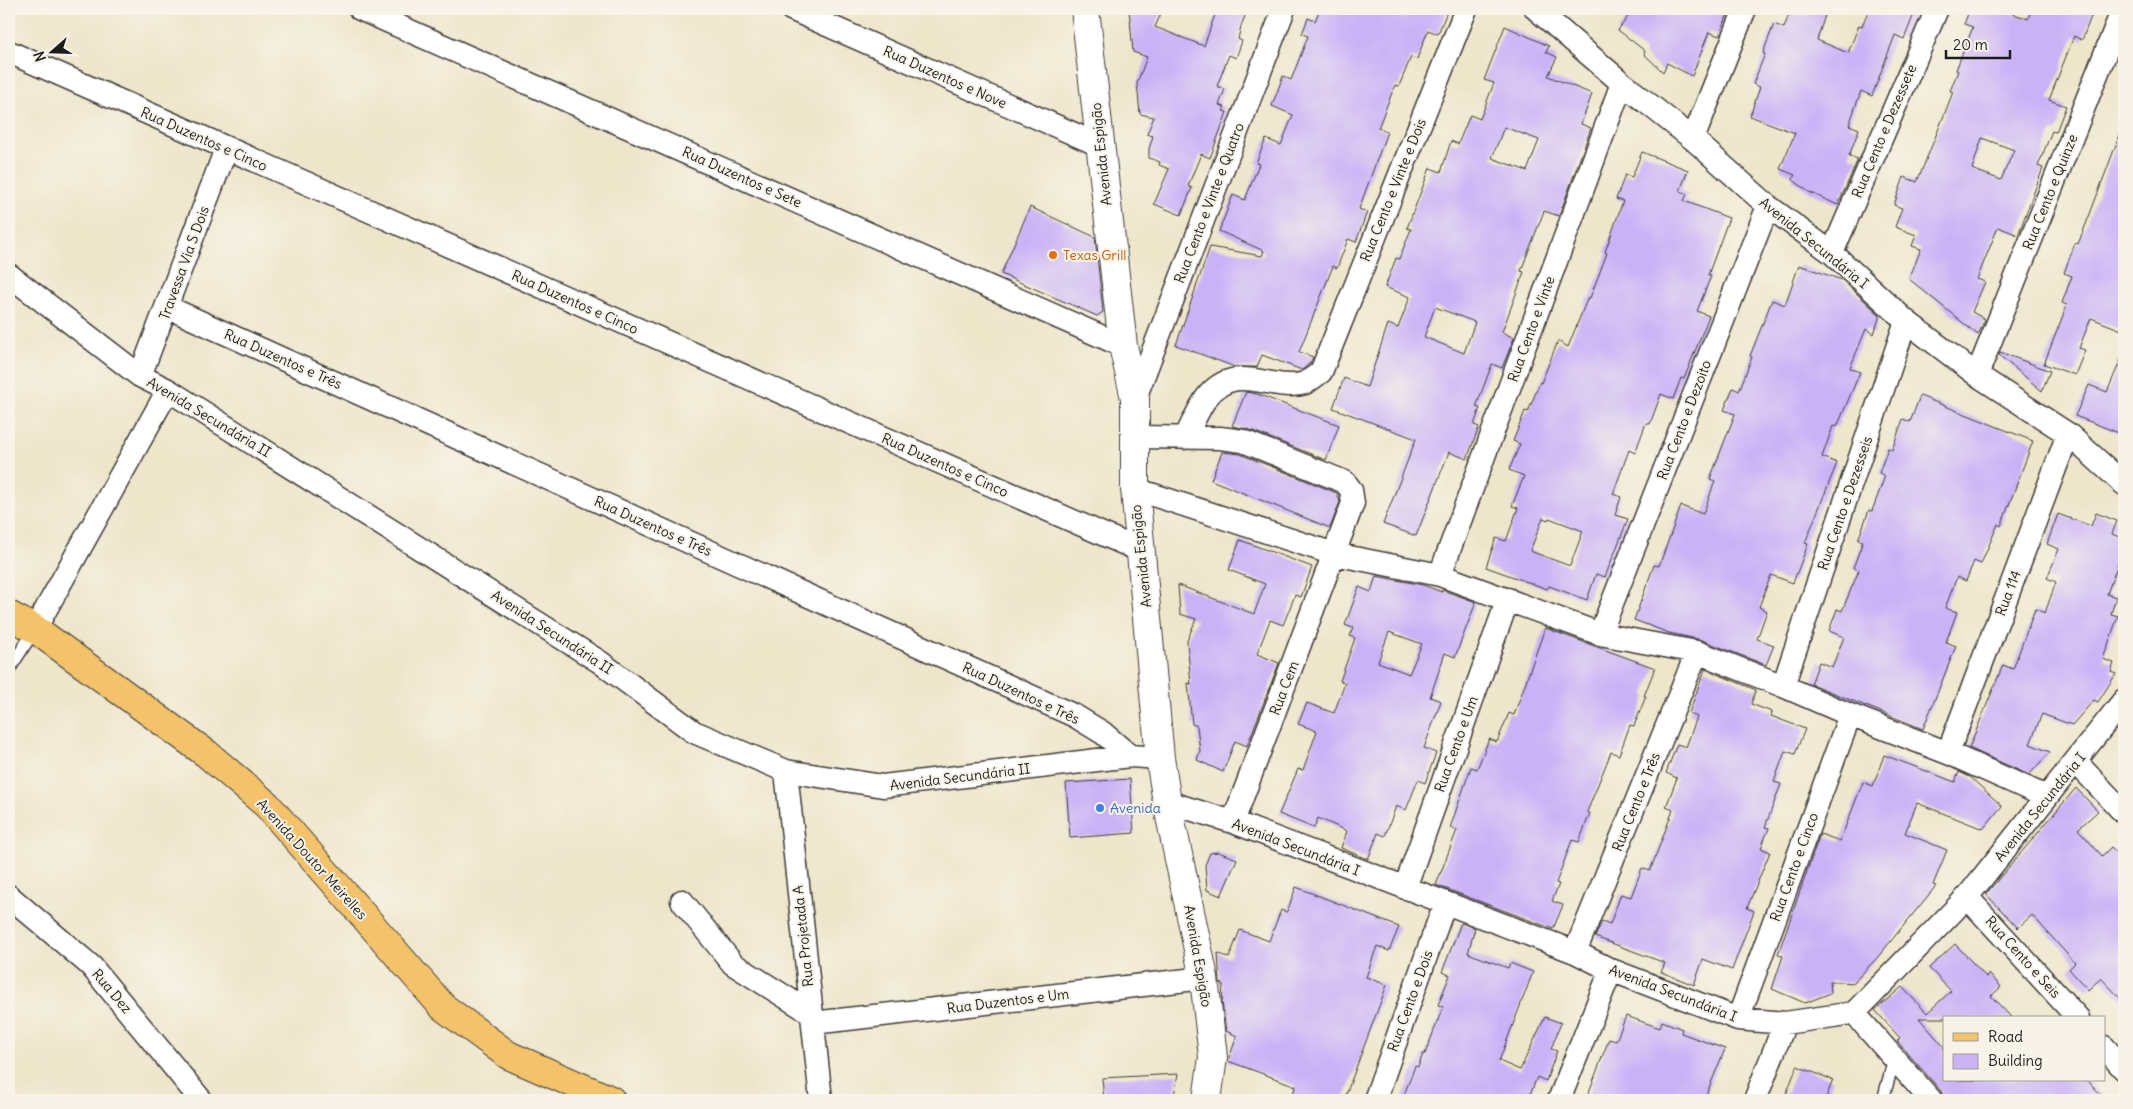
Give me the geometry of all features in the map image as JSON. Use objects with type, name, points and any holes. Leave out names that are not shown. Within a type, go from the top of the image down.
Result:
[{"type":"main road","name":"Avenida Doutor Meirelles","points":[[9,615],[35,629],[207,754],[267,805],[443,1007],[508,1055],[611,1100]]},
{"type":"street","name":"Rua Duzentos e Sete","points":[[360,9],[1123,346]]},
{"type":"street","name":"Rua Duzentos e Nove","points":[[791,9],[1099,144]]},
{"type":"street","name":"Avenida Espigão","points":[[1085,9],[1123,346],[1135,398],[1135,489],[1160,758],[1167,802],[1204,978],[1213,1057],[1207,1100]]},
{"type":"street","name":"Rua Cento e Vinte e Quatro","points":[[1135,398],[1284,9]]},
{"type":"street","name":"Rua Cento e Vinte e Dois","points":[[1185,438],[1207,397],[1221,385],[1239,378],[1289,384],[1306,383],[1321,372],[1466,9]]},
{"type":"street","points":[[1693,139],[1744,9]]},
{"type":"street","name":"Rua Cento e Dezessete","points":[[1832,254],[1937,9]]},
{"type":"street","name":"Rua Cento e Quinze","points":[[1977,375],[2124,9]]},
{"type":"street","name":"Avenida Secundária I","points":[[1546,12],[1622,83],[1693,139],[1768,206],[1832,254],[1906,321],[1977,375],[2068,434],[2124,484]]},
{"type":"street","name":"Rua Duzentos e Cinco","points":[[9,52],[1141,551]]},
{"type":"street","name":"Rua Cento e Vinte","points":[[1440,575],[1622,83]]},
{"type":"street","name":"Travessa Via S Dois","points":[[140,376],[168,307],[226,149]]},
{"type":"street","name":"Rua Cento e Dezoito","points":[[1600,634],[1768,206]]},
{"type":"street","name":"Avenida Secundária II","points":[[9,275],[140,376],[168,390],[600,662],[694,732],[786,771],[883,786],[1130,756],[1160,758]]},
{"type":"street","name":"Rua Duzentos e Três","points":[[168,307],[1075,716],[1103,733],[1130,756]]},
{"type":"street","name":"Rua Cento e Dezesseis","points":[[1783,686],[1906,321]]},
{"type":"street","points":[[35,629],[168,390]]},
{"type":"street","name":"Rua 114","points":[[1948,753],[2068,434]]},
{"type":"street","name":"Rua Cem","points":[[1135,437],[1220,438],[1243,441],[1345,482],[1351,490],[1353,503],[1233,822]]},
{"type":"street","points":[[1135,489],[1334,554],[1440,575],[1600,634],[1697,652],[1948,753],[2047,797]]},
{"type":"street","name":"Rua Cento e Um","points":[[1405,888],[1508,599]]},
{"type":"street","name":"Rua Cento e Três","points":[[1575,952],[1697,652]]},
{"type":"street","name":"Avenida Secundária I","points":[[1167,802],[1233,822],[1575,952],[1611,970],[1738,1019],[1785,1023],[1854,1014],[1968,897],[2124,700]]},
{"type":"street","name":"Rua Cento e Cinco","points":[[1738,1019],[1850,715]]},
{"type":"street","points":[[2076,762],[2124,813]]},
{"type":"street","name":"Rua Projetada A","points":[[786,771],[821,1100]]},
{"type":"street","name":"Rua Dez","points":[[9,896],[91,966],[201,1100]]},
{"type":"street","name":"Rua Cento e Seis","points":[[1968,897],[2076,1016]]},
{"type":"street","points":[[682,901],[733,964],[812,1018]]},
{"type":"street","name":"Rua Cento e Dois","points":[[1375,1100],[1445,903]]},
{"type":"street","points":[[1559,1100],[1611,970]]},
{"type":"street","name":"Rua Duzentos e Um","points":[[812,1018],[1204,978]]},
{"type":"street","points":[[1854,1014],[1931,1100]]},
{"type":"street","points":[[1756,1100],[1785,1023]]},
{"type":"street","points":[[2106,1049],[2124,1069]]},
{"type":"lane","points":[[9,670],[35,629]]},
{"type":"lane","points":[[1883,1100],[1894,1059]]},
{"type":"building","points":[[1129,9],[1163,9],[1155,27],[1204,46],[1217,9],[1248,9],[1241,26],[1238,39],[1242,41],[1236,58],[1229,55],[1217,86],[1225,89],[1219,105],[1225,107],[1223,111],[1227,112],[1210,158],[1201,154],[1188,186],[1192,188],[1181,215],[1154,204],[1169,169],[1159,165],[1160,162],[1149,158],[1149,149],[1153,136],[1147,134],[1154,117],[1140,114],[1137,83],[1147,57],[1133,52]]},
{"type":"building","points":[[1320,9],[1448,9],[1438,34],[1428,30],[1417,59],[1411,57],[1399,86],[1395,85],[1378,128],[1387,132],[1359,209],[1367,212],[1356,242],[1348,239],[1337,268],[1333,266],[1299,352],[1313,357],[1310,363],[1302,370],[1262,355],[1257,367],[1235,367],[1176,345],[1210,247],[1262,256],[1264,251],[1219,231],[1233,195],[1245,200],[1259,164],[1256,163],[1266,139],[1281,145],[1293,115],[1272,106],[1283,76],[1291,80],[1308,36],[1302,34],[1308,18],[1315,21]]},
{"type":"building","points":[[1634,9],[1730,9],[1719,36],[1709,32],[1692,76],[1667,63],[1663,72],[1644,54],[1645,51],[1618,30]]},
{"type":"building","points":[[1791,9],[1827,9],[1817,40],[1848,53],[1859,25],[1862,26],[1869,9],[1916,9],[1904,39],[1895,35],[1872,96],[1861,91],[1849,125],[1859,129],[1849,156],[1858,159],[1838,205],[1809,192],[1792,179],[1795,175],[1780,169],[1795,133],[1750,116],[1760,87],[1753,84],[1774,24],[1784,28]]},
{"type":"building","points":[[1970,9],[2000,9],[2028,19],[2032,9],[2094,9],[2082,40],[2074,36],[2049,100],[2066,106],[2056,132],[2052,131],[2038,166],[2043,168],[2018,235],[1998,227],[1977,279],[1985,282],[1972,312],[1985,319],[1978,335],[1909,279],[1921,249],[1912,246],[1916,235],[1895,227],[1902,208],[1894,205],[1904,177],[1917,182],[1953,92],[1950,91],[1958,71],[1956,70],[1973,27],[1964,24]],"holes":[[[1982,138],[2014,150],[2001,180],[1972,169]]]},
{"type":"building","points":[[1505,26],[1549,46],[1546,52],[1557,57],[1548,76],[1592,94],[1581,124],[1591,128],[1559,216],[1544,211],[1521,271],[1524,272],[1502,332],[1514,338],[1502,368],[1492,364],[1476,407],[1480,408],[1474,425],[1479,427],[1467,459],[1449,452],[1416,536],[1383,524],[1416,439],[1333,408],[1344,378],[1367,387],[1388,324],[1398,328],[1410,297],[1385,287],[1396,258],[1399,259],[1411,229],[1407,228],[1430,168],[1441,172],[1451,141],[1458,144],[1470,115],[1480,119],[1494,83],[1484,80]],"holes":[[[1504,127],[1539,140],[1527,171],[1492,158]],[[1435,307],[1475,322],[1464,353],[1424,337]]]},
{"type":"building","points":[[2123,126],[2124,331],[2091,318],[2079,348],[2085,350],[2075,375],[2044,364],[2067,305],[2062,303],[2072,276],[2064,273],[2075,243],[2078,244]]},
{"type":"building","points":[[1642,152],[1688,170],[1680,191],[1687,194],[1684,201],[1729,218],[1708,275],[1711,276],[1697,311],[1709,316],[1684,379],[1681,378],[1673,399],[1661,394],[1650,424],[1646,423],[1635,453],[1629,450],[1613,494],[1621,497],[1615,515],[1628,519],[1605,577],[1596,574],[1587,600],[1549,586],[1547,589],[1486,567],[1496,538],[1506,541],[1518,508],[1512,506],[1524,476],[1509,470],[1520,444],[1513,441],[1525,411],[1528,412],[1558,341],[1568,347],[1588,297],[1590,298],[1607,253],[1605,252],[1623,201],[1616,199],[1625,175],[1632,177]],"holes":[[[1543,518],[1548,520],[1549,518],[1583,531],[1570,566],[1530,551]]]},
{"type":"building","name":"Texas Grill","points":[[1030,207],[1095,237],[1103,312],[1097,316],[1001,274]]},
{"type":"building","points":[[1799,265],[1842,280],[1880,315],[1874,334],[1866,329],[1850,368],[1860,372],[1837,427],[1833,426],[1822,457],[1837,463],[1805,543],[1808,544],[1793,583],[1771,575],[1759,607],[1767,611],[1757,639],[1774,645],[1766,665],[1702,640],[1669,633],[1634,620],[1654,565],[1659,566],[1681,506],[1703,514],[1715,481],[1710,479],[1735,414],[1724,410],[1733,388],[1739,391],[1752,357],[1750,356],[1772,300],[1785,305]]},
{"type":"building","points":[[2000,352],[2050,371],[2042,391],[1999,355]]},
{"type":"building","points":[[2124,352],[2124,435],[2075,416],[2089,385],[2107,392]]},
{"type":"building","points":[[1246,392],[1257,394],[1339,425],[1326,460],[1248,429],[1232,426]]},
{"type":"building","points":[[1920,396],[2033,441],[2001,526],[1998,524],[1981,564],[1974,561],[1966,581],[1957,577],[1945,608],[1957,612],[1946,642],[1956,646],[1923,729],[1811,684],[1819,662],[1832,667],[1844,637],[1829,631],[1837,609],[1842,611],[1859,570],[1853,568],[1863,541],[1858,540],[1869,510],[1872,511],[1885,476],[1879,473],[1888,448],[1892,450],[1903,419],[1910,422]]},
{"type":"building","points":[[1222,452],[1240,454],[1337,493],[1340,502],[1330,528],[1211,480]]},
{"type":"building","points":[[2096,513],[2117,521],[2112,534],[2124,539],[2124,547],[2107,594],[2116,597],[2111,614],[2118,616],[2103,659],[2114,663],[2111,672],[2116,674],[2098,702],[2094,700],[2072,725],[2042,714],[2030,744],[2050,752],[2029,775],[1969,748],[2003,665],[2013,669],[2035,609],[2045,613],[2056,582],[2047,578],[2059,549],[2047,544],[2058,514],[2091,526]]},
{"type":"building","points":[[1240,540],[1312,567],[1301,597],[1295,595],[1283,625],[1270,620],[1257,654],[1279,663],[1247,746],[1235,741],[1223,772],[1197,760],[1200,751],[1197,726],[1192,724],[1188,683],[1191,684],[1187,641],[1196,619],[1180,614],[1178,585],[1254,614],[1265,584],[1229,570]]},
{"type":"building","points":[[1376,576],[1423,585],[1476,602],[1455,657],[1445,653],[1430,697],[1441,701],[1424,748],[1436,753],[1425,783],[1418,780],[1406,810],[1396,806],[1385,836],[1378,833],[1368,859],[1341,848],[1347,831],[1318,818],[1314,828],[1279,814],[1298,769],[1303,770],[1317,731],[1298,724],[1307,703],[1334,713],[1345,683],[1340,681],[1355,638],[1350,636],[1353,628],[1345,625],[1359,587],[1371,592]],"holes":[[[1389,632],[1422,644],[1409,674],[1378,662]]]},
{"type":"building","points":[[1545,628],[1655,668],[1634,726],[1630,725],[1619,755],[1611,752],[1587,812],[1590,813],[1579,842],[1572,840],[1556,883],[1559,884],[1552,901],[1563,905],[1553,929],[1436,885],[1457,830],[1450,828],[1471,767],[1477,769],[1489,739],[1497,742],[1509,713],[1514,715]]},
{"type":"building","points":[[1705,669],[1756,690],[1751,704],[1772,712],[1771,716],[1805,729],[1795,754],[1785,751],[1774,782],[1781,784],[1765,827],[1769,828],[1761,848],[1770,852],[1747,908],[1754,911],[1732,970],[1703,959],[1694,985],[1661,972],[1665,963],[1595,937],[1602,921],[1610,924],[1621,894],[1631,897],[1642,868],[1650,871],[1673,810],[1666,807],[1677,778],[1666,773],[1677,744],[1686,747],[1697,717],[1689,713]]},
{"type":"building","points":[[1884,755],[1955,782],[1959,772],[1970,777],[2002,806],[1983,829],[1917,803],[1905,833],[1947,850],[1933,885],[1936,886],[1877,958],[1853,983],[1830,981],[1831,993],[1805,1003],[1772,989],[1783,956],[1778,954],[1820,834],[1840,841],[1863,782],[1873,786]]},
{"type":"building","name":"Avenida","points":[[1130,779],[1134,833],[1070,838],[1066,783]]},
{"type":"building","points":[[2076,788],[2098,811],[2078,829],[2102,856],[2111,847],[2124,860],[2124,1002],[2101,978],[2088,990],[2069,969],[2075,963],[2032,915],[2018,928],[1986,894]]},
{"type":"building","points":[[1218,852],[1237,859],[1221,896],[1207,890],[1205,865],[1210,853]]},
{"type":"building","points":[[1296,887],[1399,927],[1389,951],[1377,946],[1366,977],[1387,985],[1344,1100],[1290,1100],[1296,1086],[1228,1061],[1237,1036],[1226,1031],[1222,1002],[1223,984],[1220,983],[1218,953],[1229,958],[1240,930],[1269,941],[1281,910],[1287,912]]},
{"type":"building","points":[[1461,923],[1475,928],[1468,953],[1508,968],[1510,963],[1533,972],[1499,1061],[1520,1070],[1545,1017],[1561,1023],[1551,1049],[1557,1051],[1546,1081],[1537,1077],[1528,1100],[1402,1100],[1415,1066],[1418,1067],[1423,1054],[1425,1054],[1443,1007],[1438,1005],[1450,975],[1442,972]]},
{"type":"building","points":[[1955,944],[1986,977],[1989,974],[2001,987],[1991,996],[2010,1016],[1919,1018],[1943,1046],[1943,1082],[2089,1082],[2106,1100],[1944,1100],[1941,1091],[1897,1041],[1900,1038],[1875,1010],[1902,987],[1927,1013],[1951,991],[1929,968]]},
{"type":"building","points":[[1626,1016],[1660,1028],[1662,1021],[1682,1029],[1681,1033],[1725,1049],[1704,1100],[1586,1100],[1609,1039],[1616,1041]]},
{"type":"building","points":[[1797,1066],[1833,1080],[1825,1100],[1784,1100]]},
{"type":"building","points":[[1178,1074],[1173,1100],[1104,1100],[1102,1078]]},
{"type":"place","name":"Texas Grill","points":[[1053,255]]},
{"type":"place","name":"Avenida","points":[[1100,808]]}]
